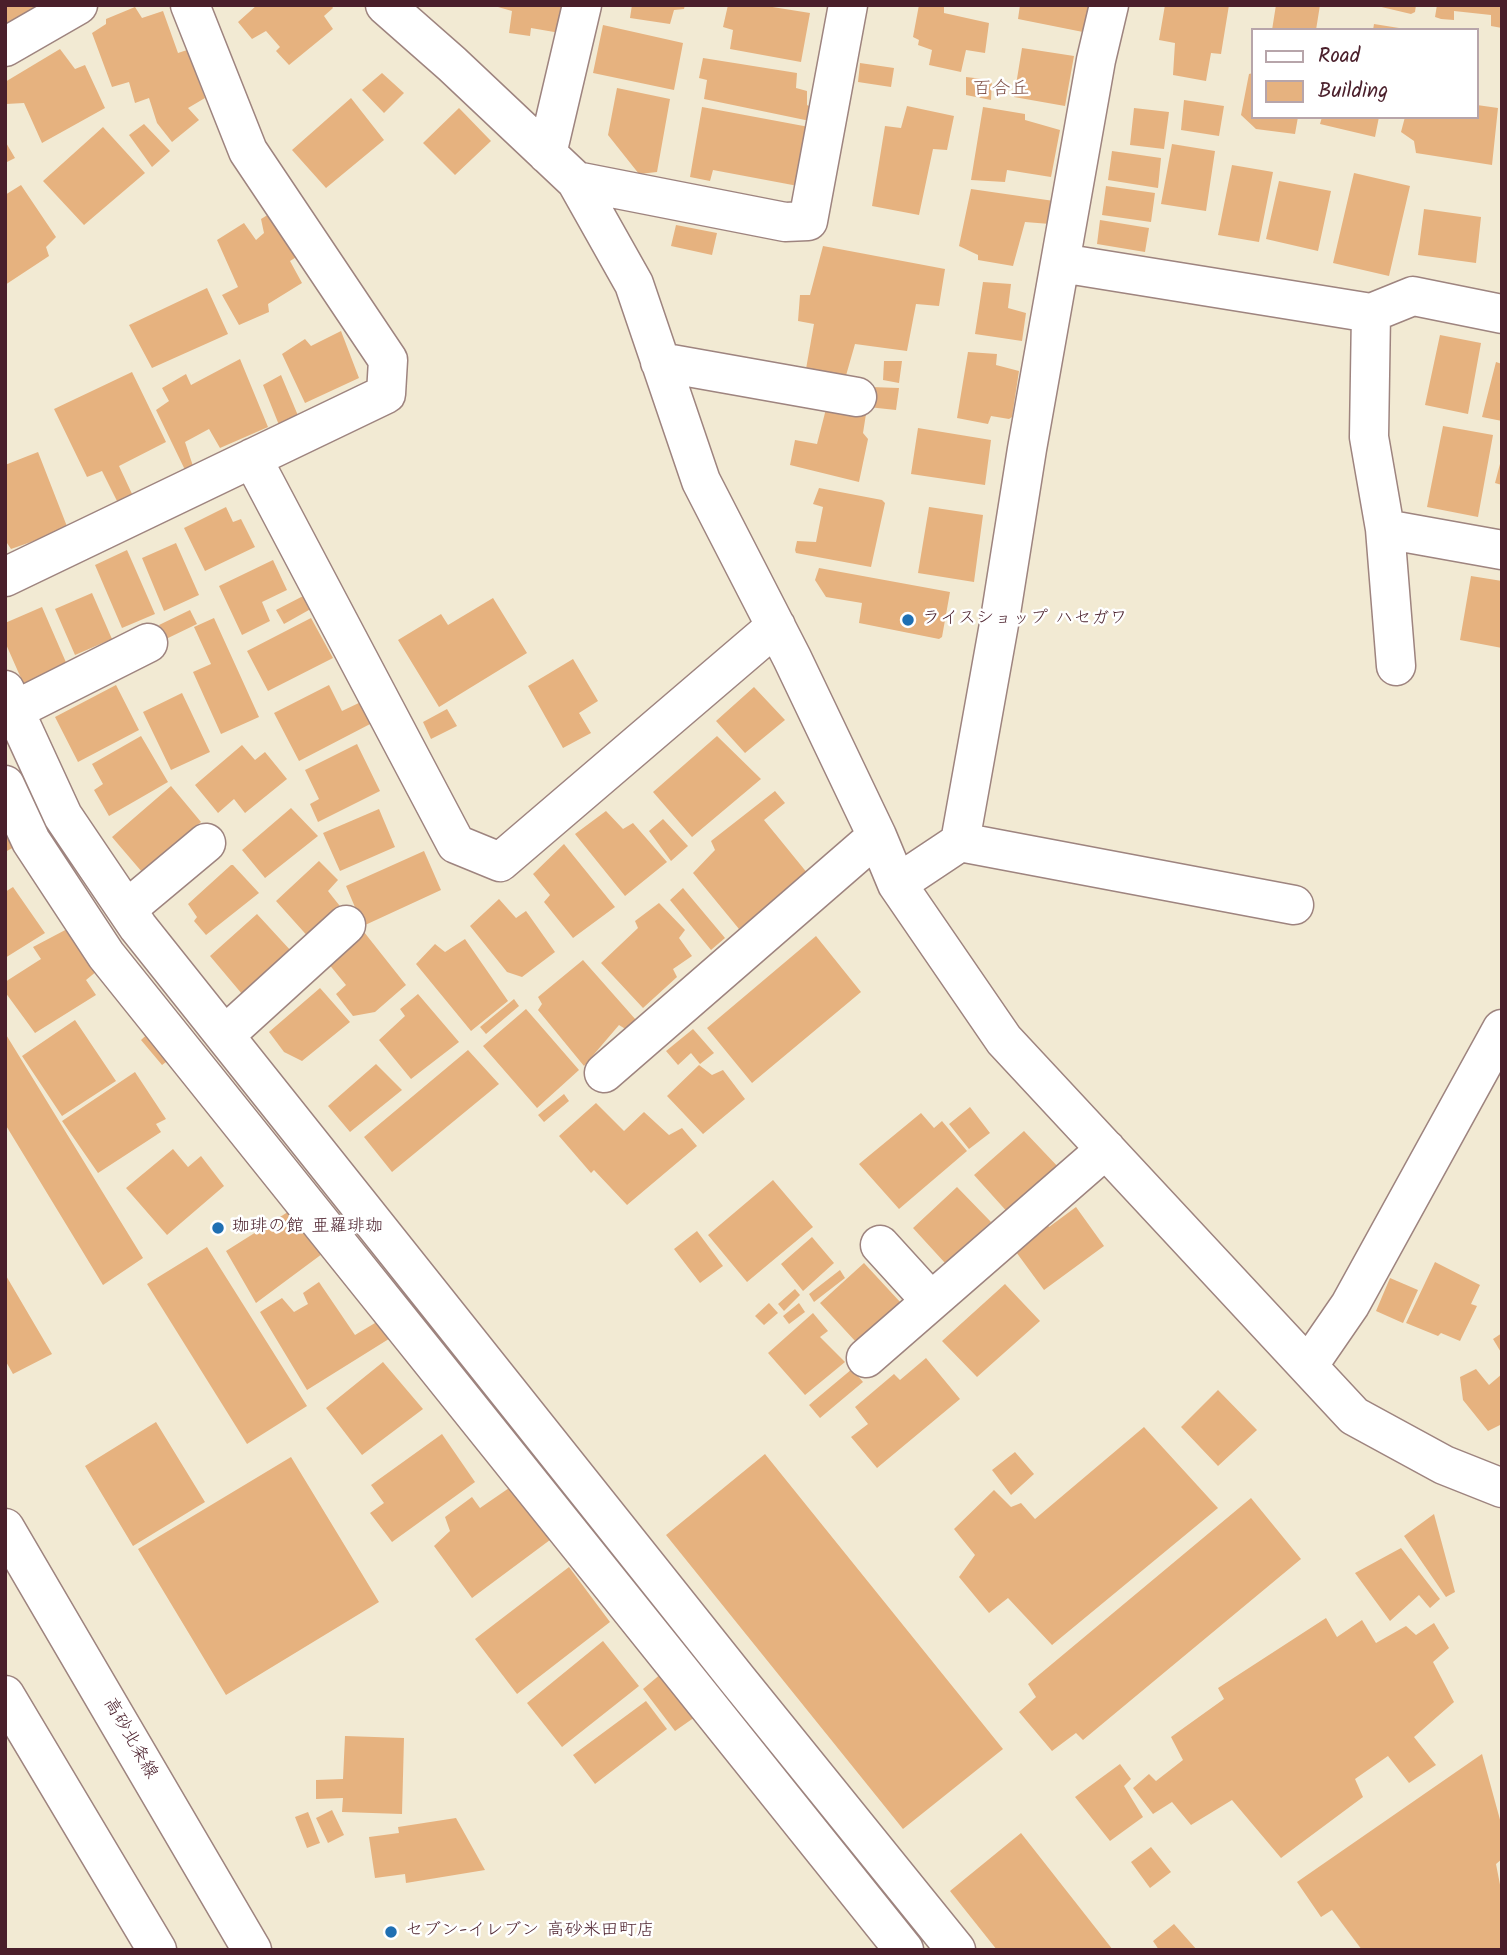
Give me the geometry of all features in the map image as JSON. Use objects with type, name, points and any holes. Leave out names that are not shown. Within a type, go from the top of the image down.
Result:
[{"type":"street","points":[[5,47],[78,5]]},
{"type":"street","points":[[5,577],[386,394],[388,360],[248,152],[190,5]]},
{"type":"street","points":[[385,5],[576,181],[634,284],[701,481],[776,626],[877,836],[897,884],[1004,1040],[1354,1416],[1444,1465],[1502,1488]]},
{"type":"street","points":[[547,154],[582,5]]},
{"type":"street","points":[[576,181],[785,222],[808,221],[848,5]]},
{"type":"street","points":[[960,842],[1027,449],[1108,5]]},
{"type":"street","points":[[1061,263],[1371,313],[1413,296],[1502,314]]},
{"type":"street","points":[[1371,313],[1369,437],[1385,529],[1396,666]]},
{"type":"street","points":[[660,362],[857,397]]},
{"type":"street","points":[[252,458],[456,844],[500,862],[776,626]]},
{"type":"street","points":[[1385,529],[1502,550]]},
{"type":"street","points":[[148,643],[10,700],[63,816],[138,927],[956,1950]]},
{"type":"street","points":[[5,785],[31,841],[106,954],[904,1950]]},
{"type":"street","points":[[604,1073],[877,836]]},
{"type":"street","points":[[897,884],[960,842],[1294,905]]},
{"type":"street","points":[[127,909],[206,843]]},
{"type":"street","points":[[225,1035],[346,925]]},
{"type":"street","points":[[1308,1366],[1350,1305],[1502,1028]]},
{"type":"street","points":[[866,1358],[1106,1149]]},
{"type":"street","points":[[880,1245],[931,1301]]},
{"type":"street","name":"高砂北条線","points":[[5,1528],[252,1950]]},
{"type":"street","points":[[6,1699],[157,1950]]},
{"type":"street","points":[[802,1823],[832,1797]]},
{"type":"building","points":[[5,5],[41,5],[5,29]]},
{"type":"building","points":[[257,5],[331,5],[333,8],[324,16],[333,29],[289,65],[276,51],[280,47],[266,31],[252,39],[238,22]]},
{"type":"building","points":[[491,5],[566,5],[560,33],[531,28],[530,36],[509,33],[512,11]]},
{"type":"building","points":[[632,5],[685,5],[684,9],[674,10],[670,24],[630,18]]},
{"type":"building","points":[[728,5],[760,5],[810,13],[801,62],[730,49],[733,30],[723,27]]},
{"type":"building","points":[[919,5],[944,6],[944,13],[989,23],[985,53],[966,50],[961,72],[929,65],[932,50],[918,45],[919,40],[913,37]]},
{"type":"building","points":[[1020,5],[1090,5],[1086,31],[1018,19]]},
{"type":"building","points":[[1165,5],[1229,5],[1221,54],[1211,53],[1206,81],[1173,75],[1175,43],[1159,40]]},
{"type":"building","points":[[1276,5],[1320,5],[1316,28],[1272,28]]},
{"type":"building","points":[[1373,5],[1416,5],[1415,12],[1411,14]]},
{"type":"building","points":[[1437,5],[1502,5],[1502,28],[1491,26],[1491,15],[1454,11],[1454,20],[1435,17]]},
{"type":"building","points":[[135,7],[142,18],[163,11],[178,53],[187,50],[205,98],[188,108],[199,120],[172,142],[157,123],[149,98],[135,103],[129,82],[112,87],[92,33],[106,24],[106,19]]},
{"type":"building","points":[[1374,24],[1399,28],[1373,28]]},
{"type":"building","points":[[603,25],[683,43],[674,90],[593,73]]},
{"type":"building","points":[[1022,48],[1074,56],[1065,106],[1014,97]]},
{"type":"building","points":[[60,49],[75,69],[85,65],[105,108],[42,143],[24,103],[6,104],[5,82]]},
{"type":"building","points":[[703,58],[797,73],[796,88],[807,91],[807,105],[814,109],[810,121],[704,99],[707,80],[699,78]]},
{"type":"building","points":[[860,63],[894,68],[891,87],[858,82]]},
{"type":"building","points":[[382,73],[404,93],[384,113],[362,90]]},
{"type":"building","points":[[1252,73],[1252,119],[1298,119],[1295,134],[1256,129],[1241,115],[1249,74]]},
{"type":"building","points":[[966,77],[992,80],[991,100],[966,95]]},
{"type":"building","points":[[617,88],[670,99],[657,172],[639,174],[608,135]]},
{"type":"building","points":[[351,98],[384,140],[326,188],[292,150]]},
{"type":"building","points":[[1184,100],[1224,106],[1219,136],[1181,130]]},
{"type":"building","points":[[1479,105],[1498,108],[1492,165],[1416,153],[1414,141],[1401,132],[1404,119],[1479,119]]},
{"type":"building","points":[[907,106],[954,116],[947,150],[933,149],[919,215],[872,206],[885,126],[901,128]]},
{"type":"building","points":[[702,107],[809,127],[798,186],[713,170],[710,181],[690,177]]},
{"type":"building","points":[[983,107],[1025,114],[1025,120],[1060,130],[1051,177],[1007,170],[1005,182],[971,180]]},
{"type":"building","points":[[459,108],[491,141],[455,175],[423,143]]},
{"type":"building","points":[[1134,108],[1169,112],[1164,149],[1130,145]]},
{"type":"building","points":[[1321,119],[1379,119],[1375,137],[1320,124]]},
{"type":"building","points":[[144,124],[170,151],[152,167],[129,135]]},
{"type":"building","points":[[103,127],[145,173],[84,225],[43,181]]},
{"type":"building","points":[[5,141],[15,158],[5,163]]},
{"type":"building","points":[[1172,144],[1215,151],[1206,211],[1161,204]]},
{"type":"building","points":[[1112,151],[1161,158],[1158,188],[1108,180]]},
{"type":"building","points":[[1232,165],[1273,172],[1259,242],[1218,235]]},
{"type":"building","points":[[1354,173],[1410,186],[1389,276],[1333,263]]},
{"type":"building","points":[[1279,181],[1331,191],[1318,251],[1266,239]]},
{"type":"building","points":[[21,185],[56,237],[46,247],[49,256],[5,285],[5,195]]},
{"type":"building","points":[[1106,186],[1155,193],[1151,222],[1102,215]]},
{"type":"building","points":[[971,189],[1054,201],[1050,224],[1025,222],[1013,266],[978,260],[978,255],[959,246]]},
{"type":"building","points":[[1424,209],[1481,217],[1476,263],[1418,255]]},
{"type":"building","points":[[274,211],[298,256],[290,261],[302,283],[268,304],[269,312],[239,325],[222,295],[238,287],[217,240],[244,223],[256,240],[264,233],[261,219]]},
{"type":"building","points":[[1100,220],[1149,228],[1145,252],[1097,244]]},
{"type":"building","points":[[676,225],[717,233],[712,255],[671,246]]},
{"type":"building","points":[[823,246],[945,269],[939,306],[916,304],[907,351],[855,344],[845,379],[806,369],[814,324],[798,321],[800,295],[810,295]]},
{"type":"building","points":[[983,282],[1011,284],[1008,308],[1026,313],[1022,341],[975,334]]},
{"type":"building","points":[[207,288],[228,334],[152,368],[129,325]]},
{"type":"building","points":[[341,331],[359,378],[305,403],[282,354],[305,339],[311,346]]},
{"type":"building","points":[[1440,335],[1481,343],[1468,414],[1425,405]]},
{"type":"building","points":[[968,352],[997,354],[996,365],[1019,371],[1012,417],[1009,419],[991,416],[988,424],[957,418]]},
{"type":"building","points":[[240,359],[268,427],[220,448],[209,429],[185,442],[194,469],[186,472],[156,410],[169,401],[162,388],[186,374],[191,385]]},
{"type":"building","points":[[884,361],[902,361],[899,383],[883,380]]},
{"type":"building","points":[[1496,362],[1502,364],[1502,421],[1482,417]]},
{"type":"building","points":[[132,372],[166,442],[119,466],[133,496],[118,503],[102,471],[87,477],[54,409]]},
{"type":"building","points":[[281,375],[299,418],[279,425],[263,385]]},
{"type":"building","points":[[871,387],[899,388],[896,410],[868,407]]},
{"type":"building","points":[[827,405],[866,414],[863,433],[868,439],[859,482],[790,465],[795,440],[817,444]]},
{"type":"building","points":[[1443,426],[1493,435],[1478,517],[1427,507]]},
{"type":"building","points":[[918,428],[991,440],[985,485],[911,474]]},
{"type":"building","points":[[38,452],[68,529],[11,549],[5,543],[5,465]]},
{"type":"building","points":[[1502,460],[1502,485],[1495,483]]},
{"type":"building","points":[[819,488],[882,500],[885,503],[871,567],[796,553],[797,541],[816,542],[823,507],[813,504]]},
{"type":"building","points":[[226,507],[233,522],[241,519],[255,547],[205,571],[184,528]]},
{"type":"building","points":[[929,507],[983,515],[974,582],[918,573]]},
{"type":"building","points":[[176,543],[199,595],[164,611],[142,558]]},
{"type":"building","points":[[127,550],[155,614],[122,628],[95,565]]},
{"type":"building","points":[[273,560],[287,590],[262,602],[270,621],[242,635],[219,586]]},
{"type":"building","points":[[819,568],[950,592],[942,637],[939,639],[859,623],[862,603],[826,597],[815,580]]},
{"type":"building","points":[[1471,576],[1502,581],[1502,648],[1460,640]]},
{"type":"building","points":[[92,593],[112,639],[75,655],[55,609]]},
{"type":"building","points":[[309,593],[316,606],[284,624],[276,610]]},
{"type":"building","points":[[493,598],[527,653],[439,707],[398,640],[441,614],[448,625]]},
{"type":"building","points":[[42,607],[68,667],[24,685],[5,642],[5,623]]},
{"type":"building","points":[[190,610],[197,624],[166,639],[159,625]]},
{"type":"building","points":[[214,618],[259,717],[221,734],[193,672],[211,664],[194,627]]},
{"type":"building","points":[[311,618],[333,658],[268,691],[247,651]]},
{"type":"building","points":[[573,659],[598,701],[579,713],[591,733],[563,748],[528,686]]},
{"type":"building","points":[[116,685],[139,730],[78,762],[55,717]]},
{"type":"building","points":[[329,685],[342,711],[363,701],[374,722],[299,761],[274,713]]},
{"type":"building","points":[[754,687],[785,720],[745,753],[716,721]]},
{"type":"building","points":[[182,693],[210,752],[171,770],[143,712]]},
{"type":"building","points":[[447,709],[457,726],[431,739],[423,722]]},
{"type":"building","points":[[141,736],[168,782],[109,816],[94,790],[103,784],[92,764]]},
{"type":"building","points":[[717,736],[761,779],[692,837],[653,792]]},
{"type":"building","points":[[357,744],[380,791],[318,822],[310,804],[319,799],[305,770]]},
{"type":"building","points":[[242,745],[255,760],[265,752],[287,779],[245,813],[234,799],[218,813],[195,785]]},
{"type":"building","points":[[171,786],[201,822],[142,872],[112,837]]},
{"type":"building","points":[[775,791],[785,803],[764,820],[808,874],[739,929],[693,873],[715,850],[711,841]]},
{"type":"building","points":[[291,808],[318,836],[265,878],[242,850]]},
{"type":"building","points":[[379,809],[395,847],[340,871],[323,833]]},
{"type":"building","points":[[606,811],[623,829],[633,823],[667,862],[625,896],[575,834]]},
{"type":"building","points":[[663,819],[688,846],[671,861],[649,831]]},
{"type":"building","points":[[5,820],[18,845],[5,852]]},
{"type":"building","points":[[564,844],[615,907],[573,938],[544,902],[550,895],[533,874]]},
{"type":"building","points":[[424,851],[441,890],[363,926],[346,886]]},
{"type":"building","points":[[319,861],[338,880],[328,891],[343,910],[311,940],[276,901]]},
{"type":"building","points":[[231,865],[259,893],[206,935],[194,921],[197,917],[188,904]]},
{"type":"building","points":[[13,887],[45,933],[5,958],[5,892]]},
{"type":"building","points":[[683,888],[725,938],[711,950],[670,900]]},
{"type":"building","points":[[499,899],[516,918],[526,911],[555,952],[522,977],[507,972],[470,926]]},
{"type":"building","points":[[659,903],[685,930],[679,938],[692,956],[673,969],[677,977],[643,1008],[601,963],[638,928],[635,921]]},
{"type":"building","points":[[257,914],[292,952],[242,994],[210,956]]},
{"type":"building","points":[[69,928],[97,971],[86,980],[96,995],[35,1033],[5,992],[5,982],[41,959],[33,947]]},
{"type":"building","points":[[364,932],[406,985],[375,1012],[353,1016],[336,994],[346,985],[328,963]]},
{"type":"building","points":[[816,936],[861,992],[752,1083],[707,1028]]},
{"type":"building","points":[[465,939],[508,1001],[471,1031],[416,964],[435,944],[445,952]]},
{"type":"building","points":[[583,960],[636,1020],[627,1030],[619,1025],[584,1066],[538,1010],[542,1004],[538,997]]},
{"type":"building","points":[[320,988],[350,1022],[302,1061],[284,1052],[269,1032]]},
{"type":"building","points":[[418,994],[459,1042],[411,1079],[379,1040],[405,1016],[400,1009]]},
{"type":"building","points":[[514,999],[519,1006],[486,1034],[480,1027]]},
{"type":"building","points":[[526,1009],[579,1070],[537,1108],[483,1046]]},
{"type":"building","points":[[75,1020],[116,1081],[62,1116],[22,1056]]},
{"type":"building","points":[[153,1029],[174,1056],[162,1065],[141,1040]]},
{"type":"building","points":[[693,1029],[714,1053],[700,1064],[691,1053],[678,1065],[666,1051]]},
{"type":"building","points":[[5,1033],[143,1258],[103,1285],[5,1124]]},
{"type":"building","points":[[468,1050],[499,1084],[392,1172],[364,1137]]},
{"type":"building","points":[[376,1064],[402,1090],[350,1132],[328,1106]]},
{"type":"building","points":[[699,1065],[712,1075],[723,1070],[745,1099],[703,1134],[667,1096]]},
{"type":"building","points":[[135,1072],[166,1119],[156,1124],[161,1132],[98,1173],[62,1121]]},
{"type":"building","points":[[564,1094],[569,1101],[544,1122],[538,1115]]},
{"type":"building","points":[[596,1103],[624,1131],[644,1112],[669,1135],[682,1128],[697,1146],[627,1205],[594,1170],[591,1173],[559,1136]]},
{"type":"building","points":[[970,1107],[990,1133],[969,1149],[949,1124]]},
{"type":"building","points":[[921,1113],[934,1128],[942,1121],[967,1151],[899,1209],[859,1164]]},
{"type":"building","points":[[1024,1131],[1061,1170],[1010,1215],[974,1175]]},
{"type":"building","points":[[173,1149],[188,1167],[201,1156],[224,1186],[167,1235],[126,1188]]},
{"type":"building","points":[[773,1180],[813,1227],[747,1282],[708,1235]]},
{"type":"building","points":[[957,1187],[991,1222],[945,1263],[913,1228]]},
{"type":"building","points":[[1076,1207],[1104,1246],[1044,1290],[1008,1241],[1041,1216],[1049,1227]]},
{"type":"building","points":[[291,1210],[322,1254],[256,1303],[226,1251]]},
{"type":"building","points":[[697,1231],[723,1266],[700,1283],[674,1249]]},
{"type":"building","points":[[812,1237],[834,1263],[803,1291],[781,1264]]},
{"type":"building","points":[[207,1247],[307,1406],[247,1444],[147,1284]]},
{"type":"building","points":[[1435,1262],[1480,1285],[1471,1304],[1477,1306],[1460,1341],[1441,1333],[1438,1336],[1406,1323]]},
{"type":"building","points":[[864,1263],[901,1303],[856,1342],[820,1303]]},
{"type":"building","points":[[840,1270],[845,1278],[814,1302],[809,1294]]},
{"type":"building","points":[[5,1274],[52,1354],[13,1374],[5,1360]]},
{"type":"building","points":[[1390,1278],[1418,1290],[1403,1323],[1376,1311]]},
{"type":"building","points":[[319,1282],[355,1335],[380,1320],[392,1337],[307,1390],[260,1312],[282,1298],[294,1312],[308,1304],[303,1293]]},
{"type":"building","points":[[1005,1284],[1040,1321],[977,1377],[942,1341]]},
{"type":"building","points":[[795,1289],[800,1295],[784,1311],[778,1304]]},
{"type":"building","points":[[769,1303],[778,1313],[764,1325],[755,1316]]},
{"type":"building","points":[[799,1303],[805,1312],[789,1324],[783,1316]]},
{"type":"building","points":[[813,1313],[828,1331],[820,1337],[845,1362],[805,1395],[768,1353]]},
{"type":"building","points":[[1502,1333],[1502,1354],[1493,1339]]},
{"type":"building","points":[[926,1358],[960,1399],[877,1468],[851,1437],[868,1424],[855,1407],[894,1374],[900,1380]]},
{"type":"building","points":[[383,1362],[423,1409],[362,1455],[326,1408]]},
{"type":"building","points":[[852,1369],[863,1382],[820,1418],[809,1405]]},
{"type":"building","points":[[1476,1369],[1489,1385],[1502,1374],[1502,1424],[1488,1431],[1463,1400],[1460,1377]]},
{"type":"building","points":[[1218,1390],[1257,1430],[1218,1466],[1181,1427]]},
{"type":"building","points":[[156,1422],[205,1502],[133,1546],[85,1466]]},
{"type":"building","points":[[1144,1427],[1218,1508],[1052,1645],[1008,1598],[989,1613],[959,1577],[975,1555],[954,1529],[994,1490],[1011,1507],[1021,1503],[1035,1519]]},
{"type":"building","points":[[442,1434],[475,1482],[392,1542],[370,1513],[384,1503],[371,1485]]},
{"type":"building","points":[[1015,1452],[1034,1474],[1011,1495],[992,1470]]},
{"type":"building","points":[[765,1454],[1003,1749],[903,1829],[666,1535]]},
{"type":"building","points":[[291,1457],[379,1602],[226,1695],[138,1549]]},
{"type":"building","points":[[512,1486],[554,1537],[472,1598],[434,1546],[450,1531],[445,1517],[472,1497],[480,1508]]},
{"type":"building","points":[[1251,1498],[1301,1559],[1083,1740],[1076,1733],[1052,1751],[1019,1712],[1036,1697],[1028,1684]]},
{"type":"building","points":[[1434,1514],[1455,1592],[1446,1597],[1404,1536]]},
{"type":"building","points":[[1401,1548],[1440,1599],[1430,1608],[1419,1595],[1390,1621],[1355,1573]]},
{"type":"building","points":[[569,1567],[610,1622],[517,1694],[475,1639]]},
{"type":"building","points":[[1326,1618],[1337,1637],[1362,1620],[1376,1643],[1406,1626],[1416,1635],[1434,1623],[1449,1648],[1433,1662],[1454,1702],[1414,1737],[1436,1765],[1409,1783],[1388,1756],[1355,1779],[1363,1797],[1281,1858],[1232,1800],[1191,1825],[1172,1802],[1153,1814],[1133,1788],[1149,1774],[1156,1781],[1183,1760],[1171,1737],[1224,1699],[1218,1688]]},
{"type":"building","points":[[603,1641],[639,1686],[562,1747],[527,1703]]},
{"type":"building","points":[[662,1673],[695,1717],[675,1731],[643,1689]]},
{"type":"building","points":[[646,1701],[667,1729],[595,1784],[573,1755]]},
{"type":"building","points":[[345,1736],[404,1738],[402,1814],[342,1812],[343,1798],[316,1799],[316,1780],[343,1779]]},
{"type":"building","points":[[1482,1754],[1502,1827],[1502,1859],[1496,1864],[1502,1895],[1502,1950],[1362,1950],[1332,1910],[1321,1917],[1297,1882]]},
{"type":"building","points":[[1120,1764],[1131,1779],[1124,1786],[1143,1817],[1110,1841],[1075,1797]]},
{"type":"building","points":[[332,1810],[344,1835],[328,1843],[316,1818]]},
{"type":"building","points":[[308,1812],[320,1843],[307,1848],[295,1817]]},
{"type":"building","points":[[456,1818],[485,1870],[406,1883],[405,1874],[375,1878],[369,1837],[399,1833],[398,1827]]},
{"type":"building","points":[[1021,1833],[1113,1950],[997,1950],[950,1891]]},
{"type":"building","points":[[1151,1847],[1171,1872],[1150,1888],[1131,1862]]},
{"type":"building","points":[[1174,1924],[1197,1950],[1159,1950],[1153,1941]]},
{"type":"place","name":"ライスショップ ハセガワ","points":[[908,620]]},
{"type":"place","name":"珈琲の館 亜羅琲珈","points":[[218,1228]]},
{"type":"place","name":"セブン-イレブン 高砂米田町店","points":[[391,1932]]},
{"type":"district","name":"百合丘","points":[[1001,91]]}]
